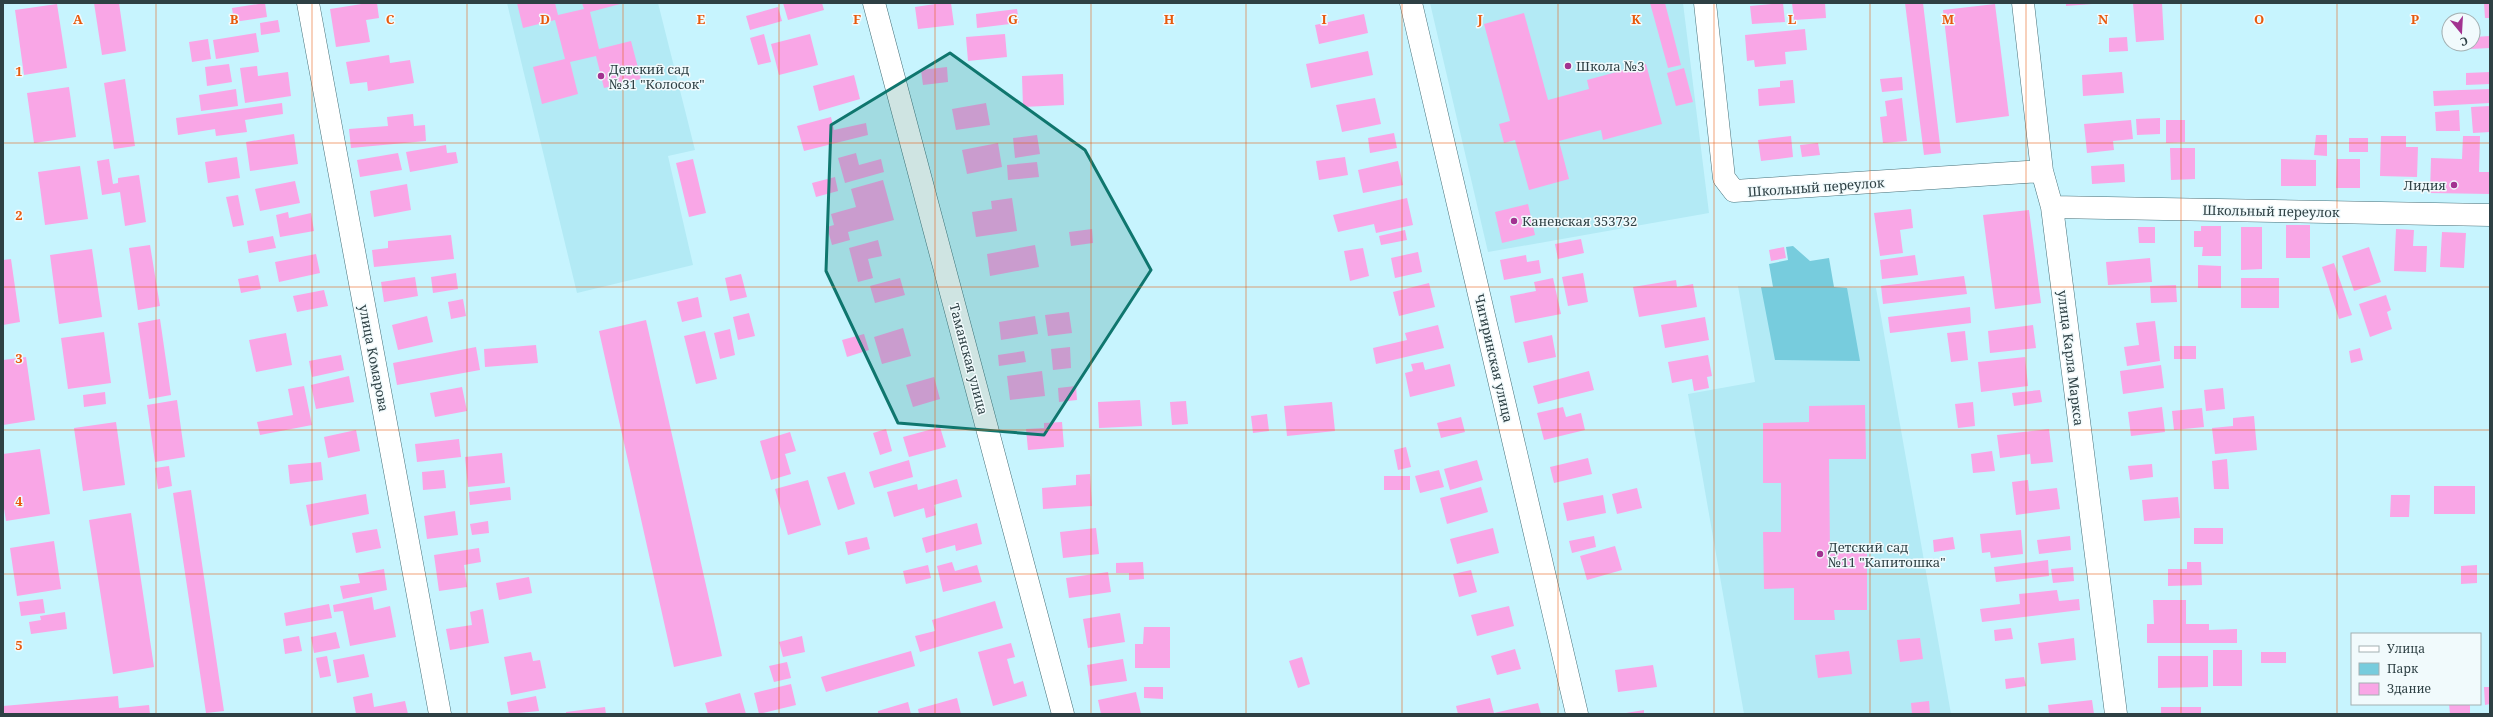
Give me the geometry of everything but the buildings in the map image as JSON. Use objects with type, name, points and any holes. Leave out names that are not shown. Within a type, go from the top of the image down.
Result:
[{"type":"street","name":"улица Комарова","points":[[308,3],[440,714]]},
{"type":"street","name":"Таманская улица","points":[[874,3],[1063,714]]},
{"type":"street","name":"Чигиринская улица","points":[[1411,3],[1577,714]]},
{"type":"street","name":"Школьный переулок","points":[[1706,3],[1724,178],[1734,191],[2042,170]]},
{"type":"street","name":"улица Карла Маркса","points":[[2023,3],[2042,170],[2052,207],[2116,714]]},
{"type":"street","name":"Школьный переулок","points":[[2052,207],[2490,215]]},
{"type":"highlighted area","points":[[950,53],[1085,150],[1151,270],[1044,435],[898,423],[826,271],[831,125]]},
{"type":"shaded area","name":"Детский сад №31 \"Колосок\"","points":[[507,3],[658,3],[695,150],[668,156],[693,265],[577,293]]},
{"type":"shaded area","name":"Школа №3","points":[[1430,3],[1683,3],[1709,213],[1488,252]]},
{"type":"shaded area","name":"Детский сад №11 \"Капитошка\"","points":[[1738,286],[1876,288],[1951,714],[1744,714],[1688,394],[1755,382]]},
{"type":"green space","points":[[1793,246],[1810,261],[1829,258],[1834,287],[1847,288],[1860,361],[1775,360],[1761,287],[1773,287],[1769,264],[1788,260],[1786,247]]},
{"type":"place","name":"Школа №3","points":[[1568,66]]},
{"type":"place","name":"Детский сад №31 \"Колосок\"","points":[[601,76]]},
{"type":"place","name":"Лидия","points":[[2454,185]]},
{"type":"place","name":"Каневская 353732","points":[[1514,221]]},
{"type":"place","name":"Детский сад №11 \"Капитошка\"","points":[[1820,554]]}]
